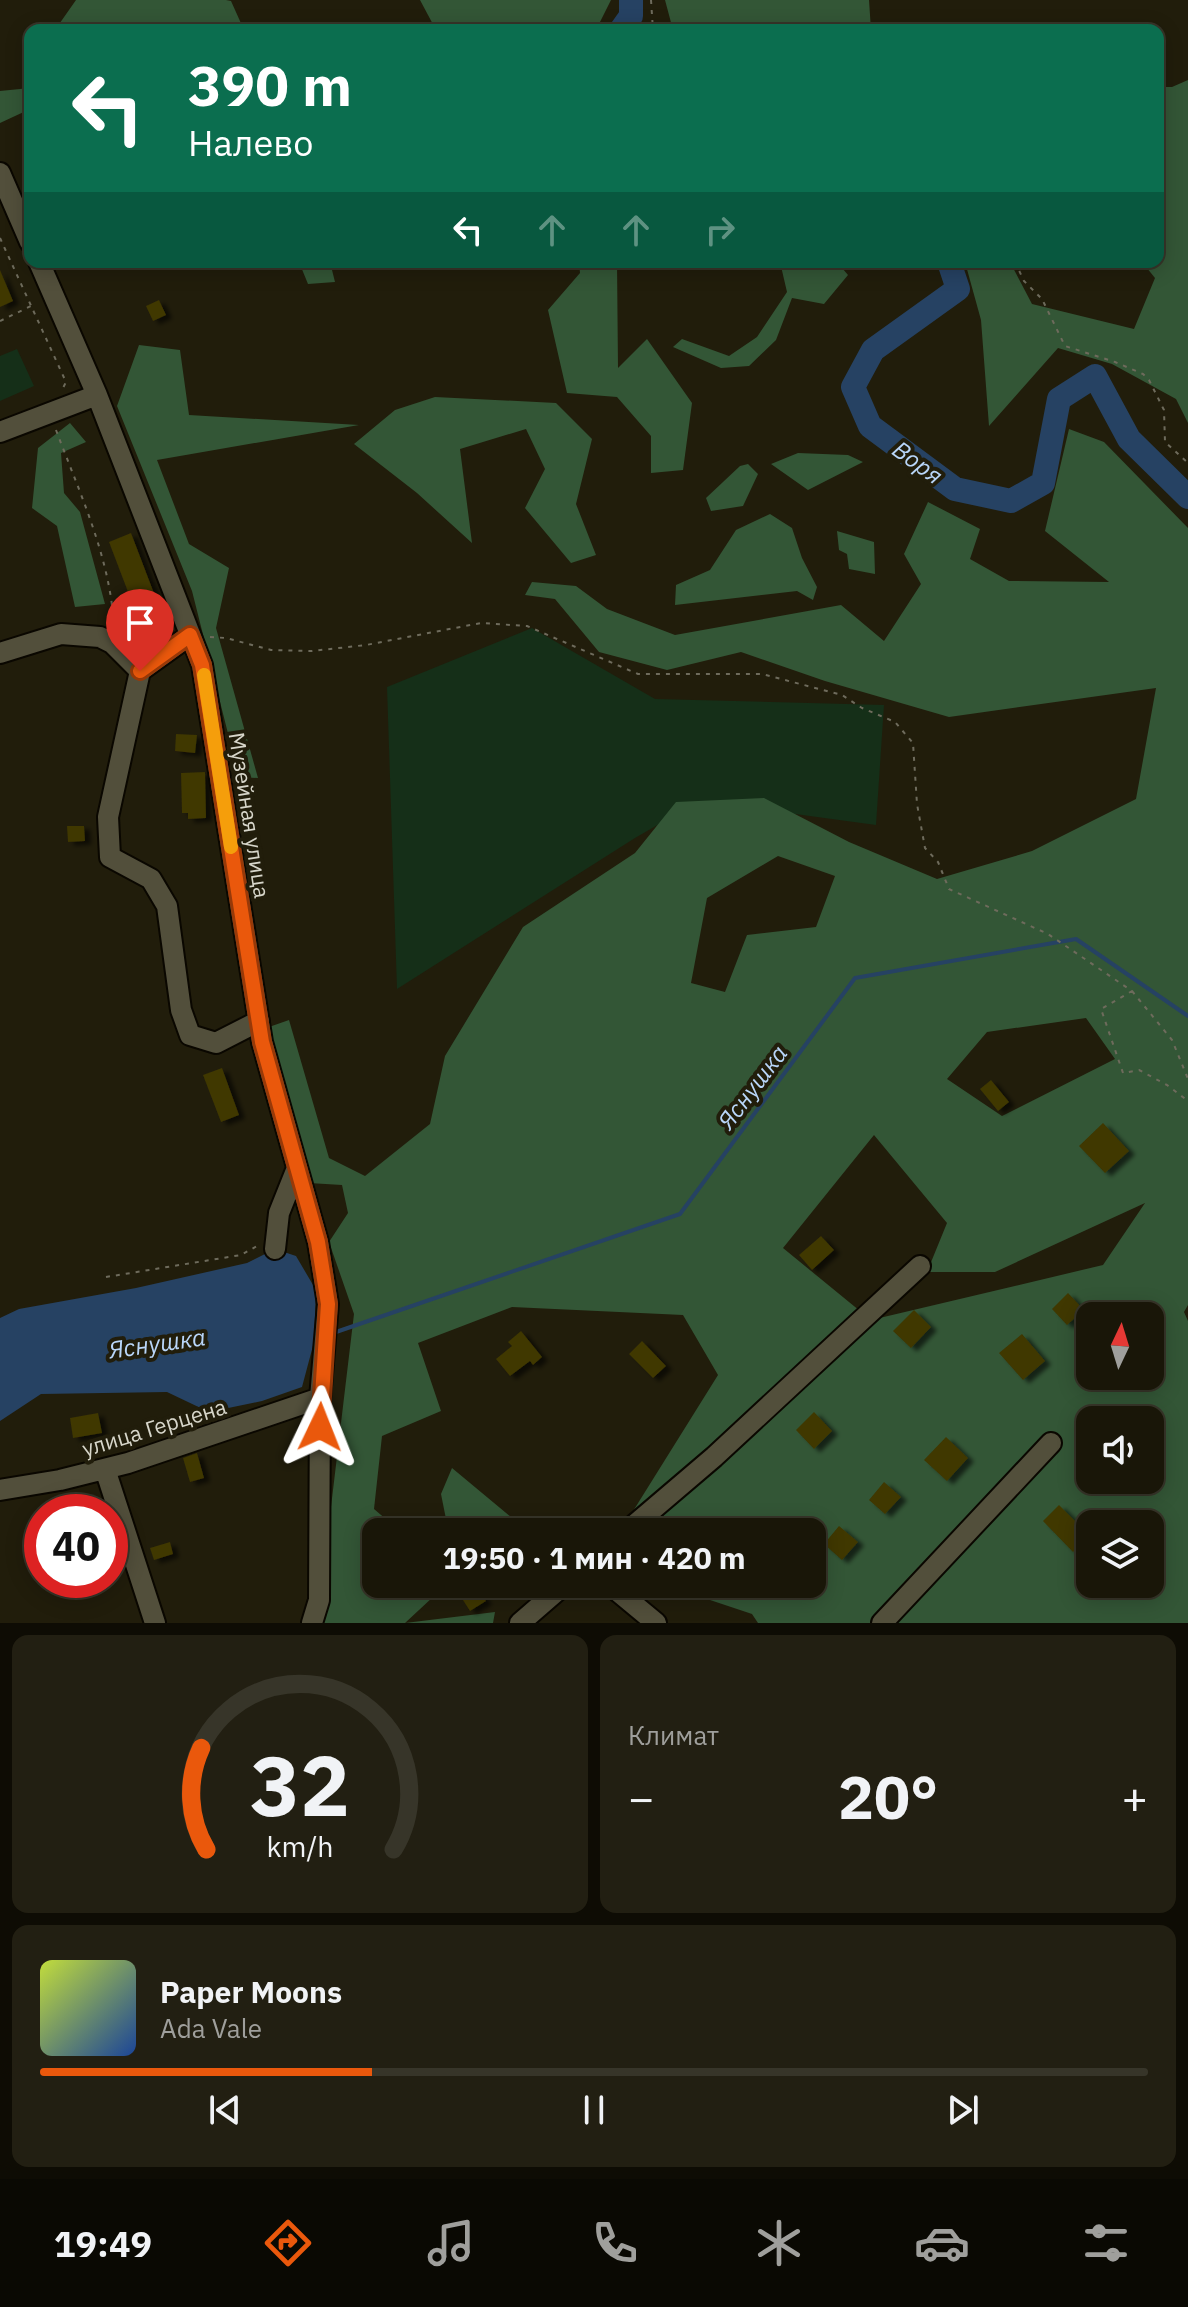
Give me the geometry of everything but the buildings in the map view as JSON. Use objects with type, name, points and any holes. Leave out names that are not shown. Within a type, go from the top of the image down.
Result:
[{"type":"street","points":[[0,173],[24,228]]},
{"type":"street","name":"Музейная улица","points":[[42,268],[97,395],[202,665],[262,1042],[318,1242],[328,1304],[320,1398],[319,1600],[312,1623]]},
{"type":"street","points":[[0,432],[54,404],[97,395]]},
{"type":"street","points":[[0,653],[61,634],[100,637],[112,643],[140,671]]},
{"type":"street","points":[[190,635],[140,671],[108,817],[110,857],[151,879],[167,906],[181,1010],[190,1035],[216,1043],[259,1021]]},
{"type":"street","points":[[269,1246],[297,1168]]},
{"type":"street","points":[[642,1518],[714,1457],[920,1266]]},
{"type":"street","name":"улица Герцена","points":[[0,1490],[60,1480],[128,1463],[320,1398]]},
{"type":"street","points":[[882,1623],[1051,1443]]},
{"type":"street","points":[[105,1469],[155,1623]]},
{"type":"street","points":[[520,1623],[549,1598]]},
{"type":"street","points":[[626,1598],[656,1623]]},
{"type":"path","points":[[651,0],[653,24]]},
{"type":"path","points":[[0,238],[66,382],[54,404],[102,553],[112,595],[112,643]]},
{"type":"path","points":[[1018,268],[1024,281],[1042,299],[1065,346],[1115,362],[1143,374],[1149,380],[1164,410],[1165,442],[1188,463]]},
{"type":"path","points":[[0,321],[31,306]]},
{"type":"path","points":[[190,635],[226,638],[271,650],[312,651],[366,645],[481,623],[527,626],[638,674],[762,674],[842,695],[862,708],[895,722],[913,743],[917,804],[925,848],[938,862],[949,889],[1051,936],[1132,991],[1172,1040],[1188,1079]]},
{"type":"path","points":[[1132,991],[1101,1009],[1123,1073],[1139,1070],[1188,1101]]},
{"type":"path","points":[[106,1277],[241,1255],[269,1246]]},
{"type":"green space","points":[[76,0],[226,0],[231,1],[241,24],[59,24]]},
{"type":"green space","points":[[420,0],[611,0],[599,24],[433,24]]},
{"type":"green space","points":[[665,0],[869,0],[871,24],[671,24]]},
{"type":"green space","points":[[1188,80],[1188,423],[1176,399],[1112,364],[1058,348],[989,426],[981,320],[967,268],[1013,268],[1032,304],[1134,329],[1155,278],[1147,268],[1164,268],[1164,87]]},
{"type":"green space","points":[[24,89],[24,112],[0,123],[0,91]]},
{"type":"green space","points":[[301,268],[332,268],[335,282],[308,284]]},
{"type":"green space","points":[[580,268],[617,268],[618,368],[647,339],[692,403],[683,470],[651,473],[651,436],[617,397],[567,393],[548,310],[580,273]]},
{"type":"green space","points":[[781,268],[842,268],[848,275],[824,304],[792,298],[776,340],[749,366],[721,368],[673,347],[682,339],[729,356],[757,337],[787,292]]},
{"type":"green space","points":[[139,345],[180,350],[189,415],[359,425],[157,460],[189,544],[229,568],[216,628],[258,778],[239,777],[192,591],[117,406]]},
{"type":"green space","points":[[17,349],[34,386],[0,401],[0,356]]},
{"type":"green space","points":[[435,397],[556,403],[592,439],[576,504],[596,555],[571,563],[525,508],[545,469],[526,429],[460,449],[472,543],[417,493],[354,444],[395,410]]},
{"type":"green space","points":[[70,423],[86,442],[61,453],[64,493],[80,512],[105,604],[75,607],[57,526],[32,508],[38,448]]},
{"type":"green space","points":[[1069,429],[1104,442],[1188,528],[1188,1305],[1184,1312],[1188,1321],[1188,1623],[758,1623],[752,1614],[704,1598],[826,1598],[826,1518],[629,1518],[718,1375],[683,1315],[512,1307],[418,1343],[441,1411],[382,1436],[374,1509],[385,1518],[362,1518],[362,1598],[432,1598],[405,1623],[323,1623],[329,1604],[328,1532],[354,1314],[329,1242],[348,1213],[342,1185],[309,1183],[269,1027],[289,1020],[329,1158],[365,1176],[430,1124],[445,1056],[523,927],[635,853],[676,802],[764,798],[849,842],[937,879],[1032,851],[1136,799],[1156,688],[949,717],[825,681],[741,652],[667,670],[599,652],[555,599],[525,595],[532,582],[576,586],[607,609],[675,635],[841,605],[884,641],[921,584],[904,554],[928,502],[980,529],[970,559],[1009,581],[1109,582],[1045,531]],"holes":[[[778,856],[835,876],[816,927],[747,935],[725,992],[691,983],[707,898]],[[1086,1018],[1115,1059],[1002,1116],[947,1079],[987,1032]],[[874,1135],[947,1223],[927,1272],[995,1272],[1145,1203],[1103,1265],[871,1320],[783,1248]]]},
{"type":"green space","points":[[798,453],[848,455],[863,462],[808,490],[771,464]]},
{"type":"green space","points":[[748,464],[758,474],[743,506],[711,511],[706,498],[740,466]]},
{"type":"green space","points":[[770,514],[792,528],[802,558],[817,587],[813,600],[797,591],[675,605],[676,585],[710,570],[736,530]]},
{"type":"green space","points":[[837,531],[874,542],[875,574],[849,569],[847,554],[839,550]]},
{"type":"green space","points":[[532,628],[655,699],[884,705],[876,825],[699,801],[635,838],[397,989],[387,687]]},
{"type":"green space","points":[[452,1468],[512,1518],[446,1518],[441,1494]]},
{"type":"green space","points":[[495,1612],[493,1623],[405,1623]]},
{"type":"water","points":[[275,1249],[296,1256],[316,1290],[314,1342],[302,1387],[262,1401],[209,1412],[167,1392],[41,1394],[0,1421],[0,1318],[19,1309],[136,1288],[247,1263]]},
{"type":"waterway","name":"Воря","points":[[625,24],[631,16],[631,0]]},
{"type":"waterway","name":"Воря","points":[[951,268],[958,289],[873,350],[853,387],[870,426],[955,489],[1011,501],[1043,483],[1059,399],[1095,376],[1129,439],[1188,497]]},
{"type":"waterway","name":"Яснушка","points":[[336,1332],[680,1214],[855,978],[1076,939],[1188,1016]]},
{"type":"slow traffic","points":[[204,675],[231,847]]},
{"type":"route","points":[[140,671],[190,635],[202,665],[262,1042],[318,1242],[328,1304],[320,1427]]}]
